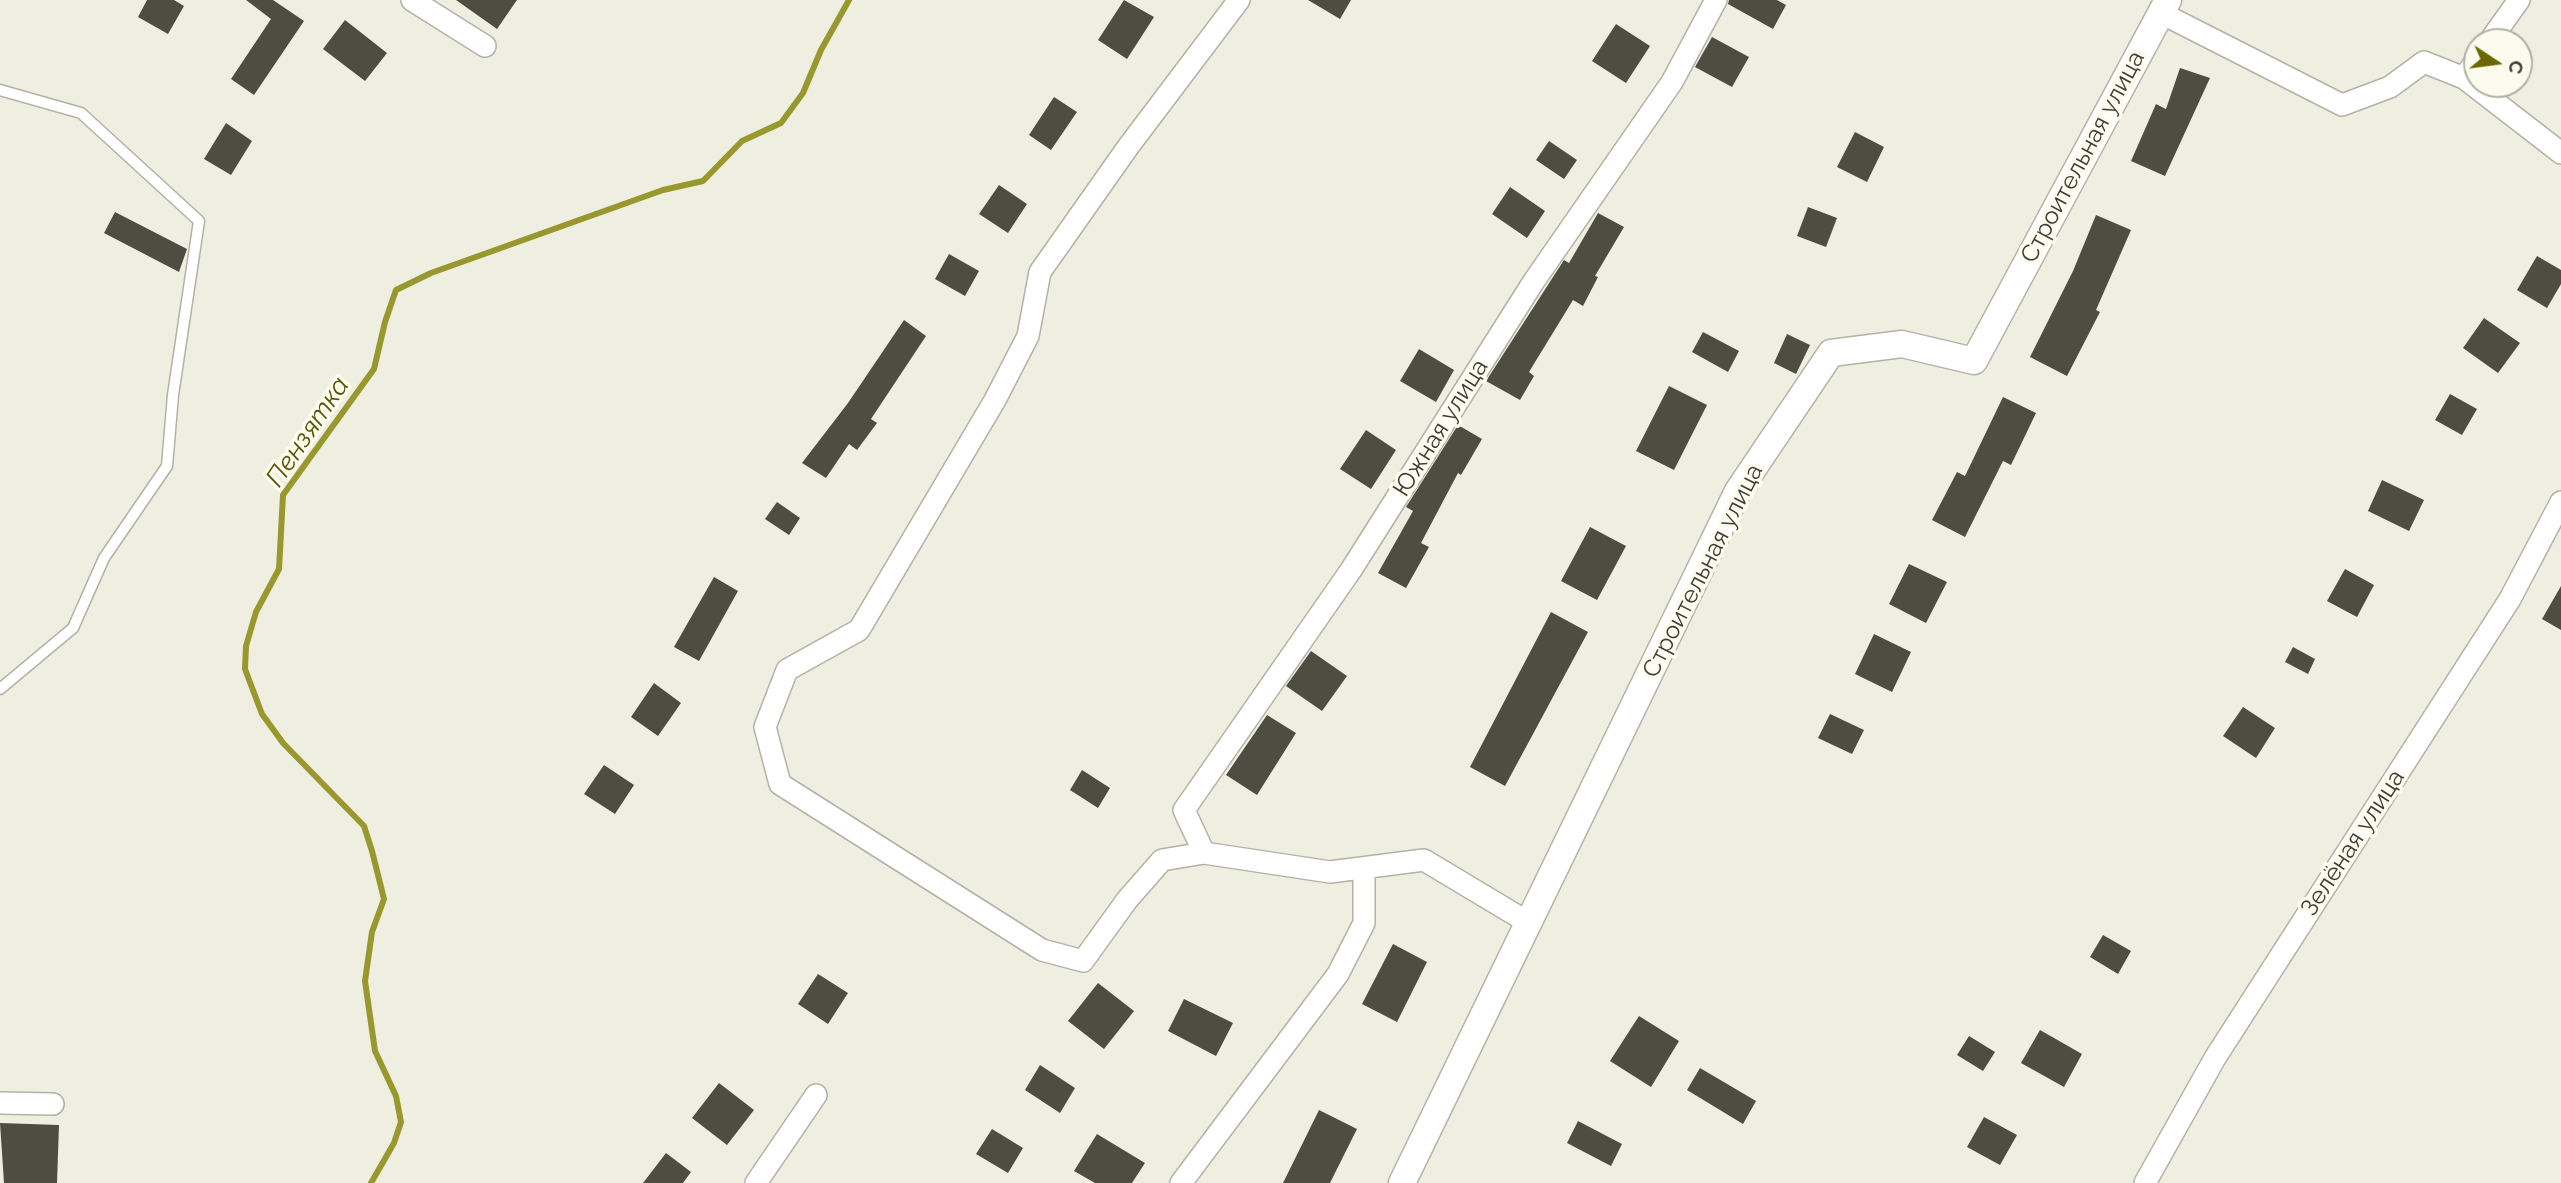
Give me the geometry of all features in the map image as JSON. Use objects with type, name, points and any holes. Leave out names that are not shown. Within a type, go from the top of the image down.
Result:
[{"type":"street","points":[[412,0],[485,46]]},
{"type":"street","points":[[1239,0],[1128,147],[1040,272],[1028,336],[995,400],[859,630],[787,670],[765,727],[780,784],[1042,950],[1083,961],[1127,900],[1162,860],[1204,853],[1330,872],[1424,860],[1529,923]]},
{"type":"street","name":"Южная улица","points":[[1204,853],[1184,810],[1351,570],[1534,281],[1672,82],[1716,0]]},
{"type":"street","points":[[2499,28],[2519,0]]},
{"type":"street","points":[[2164,7],[2343,105],[2390,87],[2424,62],[2463,78]]},
{"type":"street","name":"Строительная улица","points":[[1402,1183],[1738,491],[1831,353],[1902,344],[1974,361],[2164,7]]},
{"type":"street","points":[[2490,98],[2561,153]]},
{"type":"street","name":"Зелёная улица","points":[[2145,1183],[2215,1058],[2510,599],[2561,502]]},
{"type":"street","points":[[1181,1183],[1338,974],[1364,923],[1364,868]]},
{"type":"street","points":[[756,1183],[816,1095]]},
{"type":"street","points":[[0,1103],[53,1104]]},
{"type":"lane","points":[[0,90],[81,113],[199,221],[173,395],[167,466],[104,558],[73,628],[0,689]]},
{"type":"building","points":[[147,0],[174,0],[184,6],[168,34],[138,17]]},
{"type":"building","points":[[246,0],[273,0],[304,21],[254,95],[231,79],[271,19]]},
{"type":"building","points":[[456,0],[517,0],[497,29]]},
{"type":"building","points":[[1124,0],[1154,17],[1127,59],[1098,40]]},
{"type":"building","points":[[1308,0],[1351,0],[1340,19]]},
{"type":"building","points":[[1729,0],[1777,0],[1786,5],[1773,29],[1728,4]]},
{"type":"building","points":[[345,20],[387,53],[365,81],[323,49]]},
{"type":"building","points":[[1616,24],[1650,46],[1626,83],[1592,61]]},
{"type":"building","points":[[1712,37],[1749,57],[1732,87],[1695,67]]},
{"type":"building","points":[[2180,68],[2210,78],[2165,176],[2131,161],[2156,104],[2166,109]]},
{"type":"building","points":[[1054,97],[1077,112],[1051,150],[1029,135]]},
{"type":"building","points":[[226,123],[252,141],[231,175],[204,159]]},
{"type":"building","points":[[1855,132],[1884,147],[1867,182],[1837,167]]},
{"type":"building","points":[[1549,141],[1577,160],[1564,179],[1536,160]]},
{"type":"building","points":[[999,185],[1027,204],[1008,233],[979,214]]},
{"type":"building","points":[[1510,187],[1545,211],[1527,238],[1492,214]]},
{"type":"building","points":[[1808,207],[1837,218],[1826,247],[1797,236]]},
{"type":"building","points":[[115,212],[187,249],[179,272],[104,233]]},
{"type":"building","points":[[1598,213],[1624,227],[1595,276],[1598,277],[1583,306],[1573,300],[1529,372],[1534,376],[1520,400],[1486,381],[1564,260],[1569,263]]},
{"type":"building","points":[[2096,215],[2131,230],[2096,310],[2100,312],[2067,376],[2030,357],[2073,271]]},
{"type":"building","points":[[949,254],[979,271],[965,296],[935,279]]},
{"type":"building","points":[[2537,256],[2561,270],[2561,284],[2547,308],[2517,290]]},
{"type":"building","points":[[2484,318],[2520,343],[2498,373],[2463,348]]},
{"type":"building","points":[[904,320],[926,336],[871,419],[877,423],[857,450],[849,444],[826,478],[802,463],[848,403]]},
{"type":"building","points":[[1703,332],[1739,351],[1728,372],[1692,352]]},
{"type":"building","points":[[1787,334],[1810,345],[1796,374],[1774,363]]},
{"type":"building","points":[[1419,349],[1454,370],[1436,402],[1400,381]]},
{"type":"building","points":[[1669,386],[1707,405],[1674,470],[1636,451]]},
{"type":"building","points":[[2450,394],[2477,409],[2462,435],[2435,420]]},
{"type":"building","points":[[2003,397],[2036,413],[2011,465],[2003,461],[1965,537],[1932,520],[1957,472],[1965,476]]},
{"type":"building","points":[[1458,425],[1482,439],[1461,475],[1458,473],[1421,543],[1429,547],[1406,588],[1378,573],[1413,511],[1406,507]]},
{"type":"building","points":[[1366,430],[1396,450],[1371,489],[1340,469]]},
{"type":"building","points":[[2382,480],[2424,500],[2409,531],[2368,511]]},
{"type":"building","points":[[777,502],[800,518],[789,535],[765,519]]},
{"type":"building","points":[[1590,527],[1626,546],[1597,600],[1561,581]]},
{"type":"building","points":[[1909,564],[1947,582],[1926,623],[1889,604]]},
{"type":"building","points":[[2345,569],[2374,585],[2357,617],[2327,601]]},
{"type":"building","points":[[714,577],[738,591],[699,661],[674,647]]},
{"type":"building","points":[[2561,586],[2561,630],[2542,619]]},
{"type":"building","points":[[1551,612],[1588,632],[1505,786],[1470,767]]},
{"type":"building","points":[[1874,634],[1911,652],[1892,692],[1855,674]]},
{"type":"building","points":[[2293,647],[2315,659],[2308,674],[2285,662]]},
{"type":"building","points":[[1311,651],[1347,676],[1322,711],[1286,686]]},
{"type":"building","points":[[654,683],[681,703],[658,736],[631,717]]},
{"type":"building","points":[[2243,707],[2275,728],[2256,758],[2223,736]]},
{"type":"building","points":[[1830,714],[1864,730],[1852,754],[1818,738]]},
{"type":"building","points":[[1267,715],[1296,733],[1257,795],[1226,775]]},
{"type":"building","points":[[604,765],[634,785],[615,814],[584,794]]},
{"type":"building","points":[[1082,770],[1110,788],[1098,808],[1070,790]]},
{"type":"building","points":[[2103,935],[2131,951],[2118,974],[2090,957]]},
{"type":"building","points":[[1393,944],[1427,962],[1397,1022],[1362,1004]]},
{"type":"building","points":[[818,974],[848,993],[828,1024],[798,1004]]},
{"type":"building","points":[[1098,983],[1134,1011],[1104,1049],[1068,1021]]},
{"type":"building","points":[[1184,999],[1233,1023],[1216,1056],[1168,1031]]},
{"type":"building","points":[[1639,1016],[1679,1041],[1651,1087],[1610,1061]]},
{"type":"building","points":[[2040,1030],[2082,1054],[2064,1087],[2021,1063]]},
{"type":"building","points":[[1969,1036],[1995,1052],[1983,1071],[1957,1055]]},
{"type":"building","points":[[1040,1065],[1075,1088],[1060,1113],[1025,1090]]},
{"type":"building","points":[[1700,1068],[1756,1101],[1743,1124],[1687,1090]]},
{"type":"building","points":[[719,1083],[754,1110],[727,1145],[692,1118]]},
{"type":"building","points":[[1319,1110],[1357,1129],[1330,1183],[1283,1183]]},
{"type":"building","points":[[1984,1117],[2017,1135],[2000,1165],[1967,1147]]},
{"type":"building","points":[[1578,1121],[1622,1144],[1611,1166],[1567,1143]]},
{"type":"building","points":[[0,1123],[59,1125],[57,1183],[4,1183]]},
{"type":"building","points":[[992,1129],[1023,1148],[1008,1173],[976,1154]]},
{"type":"building","points":[[1097,1134],[1145,1163],[1132,1183],[1095,1183],[1074,1171]]},
{"type":"building","points":[[666,1153],[691,1172],[683,1183],[643,1183]]},
{"type":"waterway","name":"Пензятка","points":[[371,1183],[394,1143],[401,1122],[396,1096],[375,1051],[365,981],[372,932],[384,899],[364,826],[283,743],[262,714],[245,669],[246,646],[256,612],[279,569],[283,495],[374,369],[396,290],[431,273],[663,190],[703,181],[742,141],[781,123],[803,93],[821,50],[849,0]]}]
